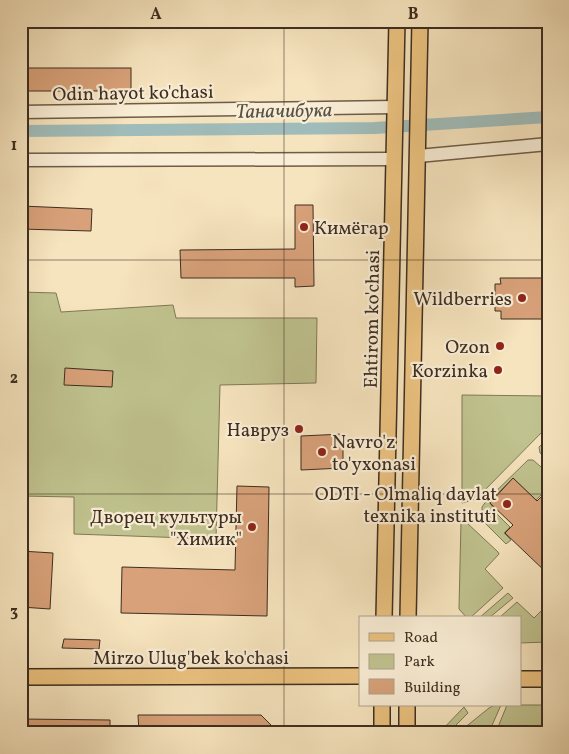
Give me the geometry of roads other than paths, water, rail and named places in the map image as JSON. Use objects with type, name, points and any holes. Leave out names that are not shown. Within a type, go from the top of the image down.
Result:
[{"type":"main road","name":"Ehtirom ko'chasi","points":[[384,616],[397,21]]},
{"type":"main road","points":[[408,616],[420,21]]},
{"type":"main road","name":"Mirzo Ulug'bek ko'chasi","points":[[21,677],[359,676]]},
{"type":"main road","points":[[522,679],[548,680]]},
{"type":"main road","points":[[382,706],[382,733]]},
{"type":"main road","points":[[407,706],[407,733]]},
{"type":"street","name":"Odin hayot ko'chasi","points":[[21,112],[395,107]]},
{"type":"street","points":[[418,152],[548,144]]},
{"type":"street","points":[[21,160],[394,159]]},
{"type":"waterway","name":"Таначибука","points":[[21,131],[375,128],[548,117]]},
{"type":"place","name":"Кимёгар","points":[[304,227]]},
{"type":"place","name":"Wildberries","points":[[522,298]]},
{"type":"place","name":"Ozon","points":[[500,346]]},
{"type":"place","name":"Korzinka","points":[[498,370]]},
{"type":"place","name":"Навруз","points":[[299,429]]},
{"type":"place","name":"Navro'z to'yxonasi","points":[[322,452]]},
{"type":"place","name":"ODTI - Olmaliq davlat texnika instituti","points":[[507,504]]},
{"type":"place","name":"Дворец культуры \"Химик\"","points":[[252,527]]}]
